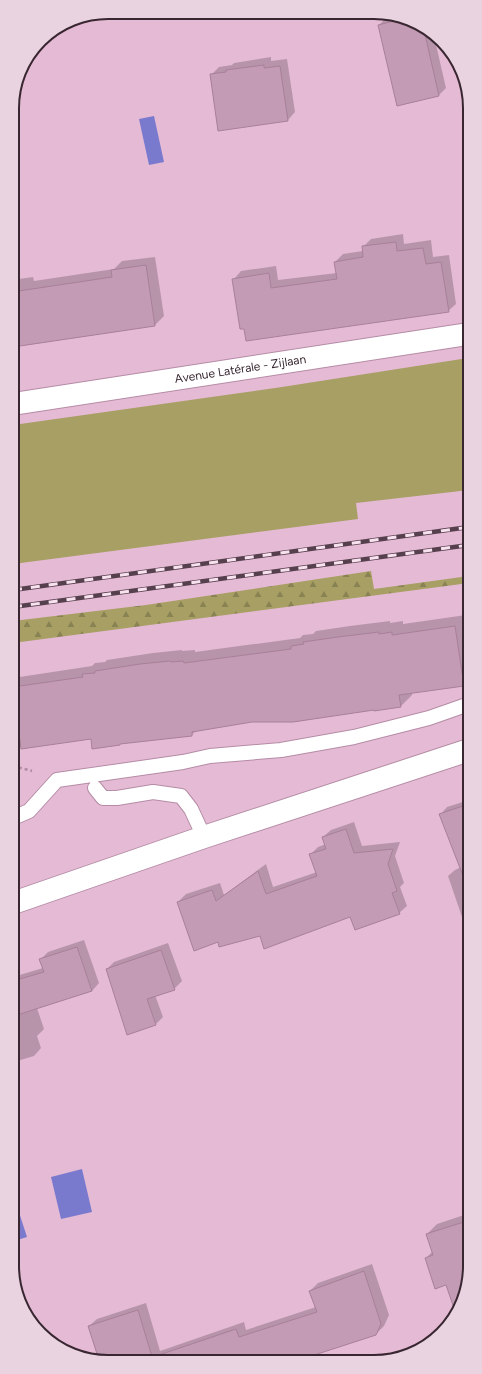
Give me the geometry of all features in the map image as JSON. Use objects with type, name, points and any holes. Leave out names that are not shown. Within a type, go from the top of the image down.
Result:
[{"type":"main road","name":"Avenue Latérale - Zijlaan","points":[[19,403],[463,335]]},
{"type":"main road","points":[[19,901],[463,752]]},
{"type":"lane","points":[[19,815],[29,811],[57,780],[183,762],[210,756],[281,750],[354,737],[429,718],[463,706]]},
{"type":"lane","points":[[95,788],[103,798],[117,798],[154,792],[181,796],[191,809],[204,838]]},
{"type":"green space","points":[[463,359],[463,491],[356,503],[358,519],[19,563],[19,424],[282,387]]},
{"type":"green space","points":[[371,571],[374,589],[463,577],[463,584],[19,642],[19,620],[146,605]]},
{"type":"shaded area","points":[[154,116],[164,162],[149,165],[139,119]]},
{"type":"shaded area","points":[[82,1169],[92,1212],[61,1219],[51,1177]]},
{"type":"shaded area","points":[[19,1212],[27,1237],[19,1239]]},
{"type":"building","points":[[393,21],[397,22],[425,35],[439,96],[397,106],[378,25]]},
{"type":"building","points":[[264,65],[264,68],[280,66],[288,121],[218,131],[210,74],[226,72],[226,70]]},
{"type":"building","points":[[396,242],[397,251],[423,248],[426,264],[441,262],[449,312],[246,341],[244,329],[240,329],[232,279],[269,273],[271,288],[337,279],[334,262],[363,257],[362,246]]},
{"type":"building","points":[[146,265],[155,326],[19,346],[19,291],[112,277],[111,270]]},
{"type":"building","points":[[455,626],[463,686],[399,695],[401,707],[374,711],[293,722],[252,722],[192,732],[192,736],[120,744],[92,749],[91,739],[21,749],[19,734],[19,686],[83,677],[82,674],[95,673],[95,671],[140,664],[170,661],[183,661],[184,663],[291,649],[291,646],[304,644],[303,642],[379,632],[379,634],[392,632],[392,635]]},
{"type":"building","points":[[463,806],[463,876],[439,814]]},
{"type":"building","points":[[346,829],[354,853],[393,849],[388,864],[397,891],[392,893],[400,914],[355,930],[350,917],[264,949],[260,936],[219,947],[218,942],[194,951],[177,902],[212,890],[216,901],[258,871],[266,894],[317,876],[309,854],[326,849],[322,837]]},
{"type":"building","points":[[77,947],[92,991],[19,1014],[19,979],[44,972],[39,959]]},
{"type":"building","points":[[161,950],[175,990],[147,999],[156,1025],[127,1035],[106,969]]},
{"type":"building","points":[[463,1222],[463,1272],[460,1289],[453,1306],[446,1285],[435,1289],[425,1258],[433,1255],[426,1234]]},
{"type":"building","points":[[364,1271],[381,1324],[376,1335],[314,1355],[159,1355],[236,1329],[239,1337],[317,1312],[309,1291]]},
{"type":"building","points":[[138,1310],[152,1355],[97,1354],[88,1326]]},
{"type":"railway","points":[[19,589],[463,528]]},
{"type":"railway","points":[[19,606],[463,546]]}]
